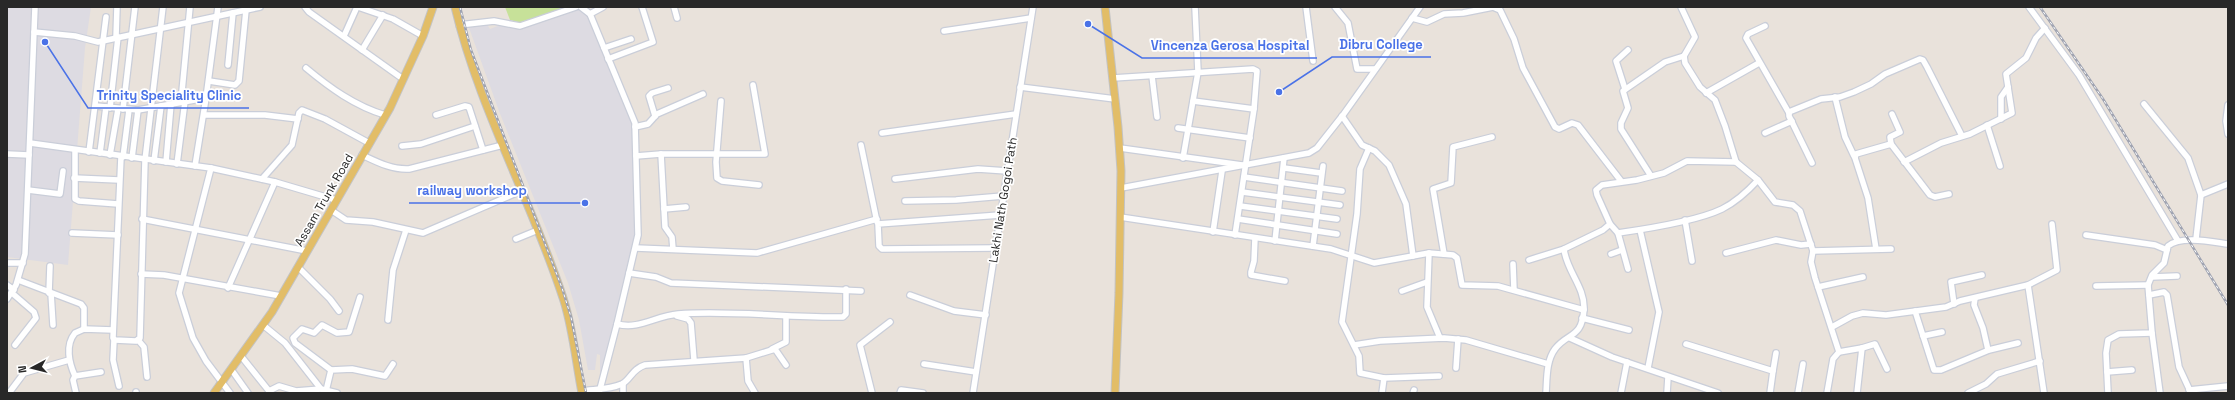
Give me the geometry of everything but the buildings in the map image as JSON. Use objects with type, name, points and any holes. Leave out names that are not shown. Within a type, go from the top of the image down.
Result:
[{"type":"main road","name":"Assam Trunk Road","points":[[214,393],[281,296],[385,115],[423,36],[433,7]]},
{"type":"main road","points":[[455,7],[459,25],[480,90],[538,230],[564,302],[582,392]]},
{"type":"main road","points":[[1105,7],[1120,148],[1121,188],[1115,393]]},
{"type":"street","points":[[7,299],[13,292],[23,263],[28,190],[35,7]]},
{"type":"street","points":[[100,153],[108,107],[117,37],[117,7]]},
{"type":"street","points":[[119,386],[113,360],[113,330],[119,180],[122,157],[123,109],[135,7]]},
{"type":"street","points":[[138,340],[140,338],[142,219],[145,160],[163,7]]},
{"type":"street","points":[[177,164],[190,7]]},
{"type":"street","points":[[195,166],[209,81],[218,7]]},
{"type":"street","points":[[34,32],[75,36],[94,42],[260,7]]},
{"type":"street","points":[[305,7],[309,12],[403,79]]},
{"type":"street","points":[[344,36],[358,7],[383,15],[423,36]]},
{"type":"street","points":[[459,25],[494,21],[520,26],[576,7]]},
{"type":"street","points":[[581,7],[590,14],[633,116],[635,127],[638,235],[636,248],[599,391]]},
{"type":"street","points":[[590,14],[603,7]]},
{"type":"street","points":[[608,59],[653,42],[642,7]]},
{"type":"street","points":[[674,7],[677,18]]},
{"type":"street","name":"Lakhi Nath Gogoi Path","points":[[973,393],[1033,7]]},
{"type":"street","points":[[1183,158],[1198,72],[1195,7]]},
{"type":"street","points":[[1306,7],[1313,61]]},
{"type":"street","points":[[1335,7],[1348,23],[1357,69],[1375,69]]},
{"type":"street","points":[[1121,188],[1309,153],[1317,148],[1342,116],[1420,7]]},
{"type":"street","points":[[1412,18],[1427,22],[1444,14],[1463,13],[1494,7],[1500,10],[1514,39],[1523,68],[1555,127],[1559,129],[1572,123],[1578,125],[1621,182]]},
{"type":"street","points":[[1681,7],[1695,37],[1684,56],[1685,63],[1700,87],[1715,100],[1720,111],[1736,162],[1758,180],[1775,202],[1793,205],[1800,210],[1813,251],[1811,262],[1839,352]]},
{"type":"street","points":[[2029,7],[2083,82],[2178,242]]},
{"type":"street","points":[[209,81],[231,85],[236,85],[239,81],[246,10]]},
{"type":"street","points":[[228,65],[233,13]]},
{"type":"street","points":[[362,50],[383,15]]},
{"type":"street","points":[[90,152],[105,40],[106,17]]},
{"type":"street","points":[[944,31],[1031,18]]},
{"type":"street","points":[[1764,26],[1748,34],[1746,38],[1788,113],[1812,163]]},
{"type":"street","points":[[1904,162],[1941,143],[1962,136],[2013,112],[2006,74],[2026,58],[2033,43],[2045,28]]},
{"type":"street","points":[[604,48],[631,39]]},
{"type":"street","points":[[1628,50],[1616,61],[1625,89],[1623,94],[1628,108],[1621,123],[1621,129],[1651,176]]},
{"type":"street","points":[[1625,89],[1665,62],[1684,56]]},
{"type":"street","points":[[1788,113],[1821,99],[1835,98],[1854,92],[1868,86],[1885,74],[1922,60],[1934,79],[1962,136]]},
{"type":"street","points":[[1706,93],[1759,63]]},
{"type":"street","points":[[306,68],[349,99],[371,111],[385,115]]},
{"type":"street","points":[[1113,78],[1256,69],[1258,74],[1254,109],[1236,236]]},
{"type":"street","points":[[1152,76],[1157,117]]},
{"type":"street","points":[[636,156],[661,154],[766,153],[753,85]]},
{"type":"street","points":[[1020,87],[1115,99]]},
{"type":"street","points":[[2001,118],[2001,97],[2008,87]]},
{"type":"street","points":[[655,116],[649,100],[650,94],[668,88]]},
{"type":"street","points":[[635,127],[648,124],[655,116],[703,94]]},
{"type":"street","points":[[96,106],[138,110],[206,98]]},
{"type":"street","points":[[1835,98],[1845,137],[1854,156],[1868,198],[1876,249]]},
{"type":"street","points":[[722,100],[716,175],[719,180],[759,185]]},
{"type":"street","points":[[1193,102],[1254,109]]},
{"type":"street","points":[[166,162],[171,104]]},
{"type":"street","points":[[2144,104],[2188,158],[2201,195],[2196,239]]},
{"type":"street","points":[[2228,105],[2226,121],[2228,134]]},
{"type":"street","points":[[154,161],[161,106]]},
{"type":"street","points":[[436,115],[468,106],[483,150]]},
{"type":"street","points":[[110,155],[123,109]]},
{"type":"street","points":[[132,158],[138,110]]},
{"type":"street","points":[[262,179],[292,145],[300,111],[304,110],[369,143]]},
{"type":"street","points":[[882,133],[1016,114]]},
{"type":"street","points":[[1892,114],[1900,132],[1890,137],[1891,144],[1930,195],[1935,197],[1949,194]]},
{"type":"street","points":[[204,115],[266,115],[298,119]]},
{"type":"street","points":[[1342,116],[1361,144],[1375,151],[1387,162],[1402,193],[1409,216],[1413,256]]},
{"type":"street","points":[[1766,133],[1792,121]]},
{"type":"street","points":[[1986,125],[2000,166]]},
{"type":"street","points":[[402,146],[423,143],[475,126]]},
{"type":"street","points":[[1178,128],[1250,138]]},
{"type":"street","points":[[1444,254],[1433,189],[1451,183],[1453,147],[1492,138]]},
{"type":"street","points":[[30,143],[122,157],[211,168],[275,182],[336,200]]},
{"type":"street","points":[[1854,156],[1871,148],[1891,144]]},
{"type":"street","points":[[362,155],[382,164],[404,169],[503,145]]},
{"type":"street","points":[[861,145],[878,222],[879,247],[882,249],[995,248]]},
{"type":"street","points":[[1120,148],[1183,158],[1246,165]]},
{"type":"street","points":[[1369,148],[1360,168],[1352,254],[1342,322],[1359,356],[1360,373],[1384,378],[1439,376]]},
{"type":"street","points":[[75,150],[74,195],[77,200],[118,204]]},
{"type":"street","points":[[7,154],[29,155]]},
{"type":"street","points":[[661,154],[666,228],[672,237],[673,249]]},
{"type":"street","points":[[1275,241],[1278,225],[1284,158]]},
{"type":"street","points":[[1628,269],[1618,233],[1610,224],[1596,190],[1602,185],[1664,173],[1687,161],[1736,162]]},
{"type":"street","points":[[1312,246],[1322,166]]},
{"type":"street","points":[[211,168],[197,229],[179,293],[187,324],[206,361],[230,393]]},
{"type":"street","points":[[1284,168],[1321,173]]},
{"type":"street","points":[[895,179],[978,169],[1007,171]]},
{"type":"street","points":[[1213,232],[1222,170]]},
{"type":"street","points":[[28,190],[60,194],[63,171]]},
{"type":"street","points":[[1244,177],[1342,191]]},
{"type":"street","points":[[74,178],[119,180]]},
{"type":"street","points":[[1618,233],[1640,230],[1685,220],[1722,209],[1746,193],[1758,180]]},
{"type":"street","points":[[228,288],[275,182]]},
{"type":"street","points":[[2201,195],[2228,184]]},
{"type":"street","points":[[331,210],[346,220],[373,222],[406,230],[428,232],[521,191]]},
{"type":"street","points":[[1242,192],[1340,205]]},
{"type":"street","points":[[904,201],[956,200],[1003,196]]},
{"type":"street","points":[[1240,206],[1337,219]]},
{"type":"street","points":[[664,209],[686,207]]},
{"type":"street","points":[[636,248],[757,253],[878,222],[1000,215]]},
{"type":"street","points":[[1120,217],[1236,236],[1312,246],[1352,254],[1374,263],[1429,253],[1453,255],[1457,258],[1462,285],[1495,285],[1584,310]]},
{"type":"street","points":[[142,219],[307,251]]},
{"type":"street","points":[[1238,219],[1337,234]]},
{"type":"street","points":[[1685,220],[1692,261]]},
{"type":"street","points":[[1529,260],[1564,249],[1603,230],[1610,224]]},
{"type":"street","points":[[1832,327],[1858,314],[1886,315],[1915,311],[1954,304],[2028,286],[2056,270],[2052,224]]},
{"type":"street","points":[[388,320],[393,270],[406,230]]},
{"type":"street","points":[[516,239],[538,230]]},
{"type":"street","points":[[1640,230],[1659,312],[1648,368]]},
{"type":"street","points":[[72,233],[118,235]]},
{"type":"street","points":[[2086,235],[2155,245],[2167,250]]},
{"type":"street","points":[[1255,238],[1254,261],[1251,272],[1252,275],[1285,281]]},
{"type":"street","points":[[2160,393],[2152,333],[2148,285],[2152,277],[2164,263],[2167,250],[2171,244],[2196,239],[2228,244]]},
{"type":"street","points":[[1726,253],[1776,240],[1801,245],[1811,244]]},
{"type":"street","points":[[1546,393],[1548,364],[1555,349],[1576,333],[1584,310],[1582,296],[1568,264],[1564,249]]},
{"type":"street","points":[[1813,251],[1891,249]]},
{"type":"street","points":[[1611,254],[1622,250]]},
{"type":"street","points":[[1429,253],[1427,307],[1440,338]]},
{"type":"street","points":[[7,263],[23,263]]},
{"type":"street","points":[[1512,264],[1514,290]]},
{"type":"street","points":[[50,266],[50,293],[53,325]]},
{"type":"street","points":[[298,267],[330,299],[339,311]]},
{"type":"street","points":[[629,273],[656,277],[671,283],[846,289],[861,291]]},
{"type":"street","points":[[141,274],[182,279],[281,296]]},
{"type":"street","points":[[1954,304],[1951,282],[1982,275]]},
{"type":"street","points":[[2152,277],[2177,276]]},
{"type":"street","points":[[1818,287],[1863,277]]},
{"type":"street","points":[[18,280],[83,306],[84,329]]},
{"type":"street","points":[[1402,292],[1427,282]]},
{"type":"street","points":[[7,285],[34,312],[36,318],[14,345]]},
{"type":"street","points":[[2096,286],[2148,285]]},
{"type":"street","points":[[2028,286],[2045,393]]},
{"type":"street","points":[[616,324],[633,327],[658,317],[671,315],[712,314],[844,316],[846,289]]},
{"type":"street","points":[[2148,295],[2164,292],[2167,295],[2181,374],[2190,392],[2228,386]]},
{"type":"street","points":[[910,295],[954,311],[986,315]]},
{"type":"street","points":[[360,297],[349,332],[337,332],[322,325],[314,333],[302,329],[293,339],[295,343],[331,370],[352,369],[385,376],[393,364]]},
{"type":"street","points":[[1975,298],[1974,305],[1983,328],[1988,350]]},
{"type":"street","points":[[1915,311],[1930,363],[1934,370],[1937,371],[1988,350],[2018,342]]},
{"type":"street","points":[[671,315],[690,320],[694,360]]},
{"type":"street","points":[[582,392],[599,391],[622,384],[639,367],[694,360],[746,358],[772,349],[786,342],[786,316]]},
{"type":"street","points":[[1582,318],[1629,330]]},
{"type":"street","points":[[872,393],[860,345],[890,322]]},
{"type":"street","points":[[263,324],[285,343],[324,390]]},
{"type":"street","points":[[76,393],[73,380],[75,376],[69,360],[72,336],[78,331],[84,329],[113,330]]},
{"type":"street","points":[[1923,336],[1942,332]]},
{"type":"street","points":[[2108,393],[2106,346],[2110,337],[2119,334],[2152,333]]},
{"type":"street","points":[[1354,345],[1380,341],[1440,338],[1458,339],[1483,343],[1548,364]]},
{"type":"street","points":[[1570,338],[1604,354],[1718,393]]},
{"type":"street","points":[[1456,368],[1458,339]]},
{"type":"street","points":[[114,340],[138,340],[144,347],[147,377]]},
{"type":"street","points":[[1686,344],[1773,371]]},
{"type":"street","points":[[1827,393],[1833,359],[1839,352],[1875,344],[1887,369]]},
{"type":"street","points":[[1857,393],[1862,348]]},
{"type":"street","points":[[772,349],[777,351],[786,365]]},
{"type":"street","points":[[1770,393],[1776,353]]},
{"type":"street","points":[[240,356],[269,392],[279,386],[296,391],[324,390],[337,393]]},
{"type":"street","points":[[746,358],[748,381],[755,393]]},
{"type":"street","points":[[8,393],[22,375],[69,360]]},
{"type":"street","points":[[1968,393],[1986,384],[1997,374],[2040,361]]},
{"type":"street","points":[[1621,393],[1627,362]]},
{"type":"street","points":[[924,364],[976,372]]},
{"type":"street","points":[[1798,393],[1803,364]]},
{"type":"street","points":[[231,369],[248,393]]},
{"type":"street","points":[[324,390],[331,370]]},
{"type":"street","points":[[2107,372],[2132,370]]},
{"type":"street","points":[[75,376],[101,372]]},
{"type":"street","points":[[1667,393],[1668,377]]},
{"type":"street","points":[[1382,393],[1384,378]]},
{"type":"street","points":[[622,384],[623,393]]},
{"type":"street","points":[[900,393],[901,390],[923,393]]},
{"type":"shaded area","points":[[7,7],[91,7],[85,48],[68,265],[7,257]]},
{"type":"shaded area","points":[[577,8],[587,13],[632,122],[636,237],[604,370],[600,376],[600,355],[597,354],[595,370],[588,370],[579,320],[568,283],[499,111],[468,25],[486,23],[490,29],[503,24],[518,29]]},
{"type":"green space","points":[[505,7],[566,7],[521,23],[510,20]]},
{"type":"railway","points":[[460,7],[471,50],[562,288],[571,317],[586,393]]},
{"type":"railway","points":[[2040,7],[2103,99],[2228,305]]},
{"type":"place","name":"Vincenza Gerosa Hospital","points":[[1088,24]]},
{"type":"place","name":"Trinity Speciality Clinic","points":[[45,42]]},
{"type":"place","name":"Dibru College","points":[[1279,92]]},
{"type":"place","name":"railway workshop","points":[[585,203]]}]
